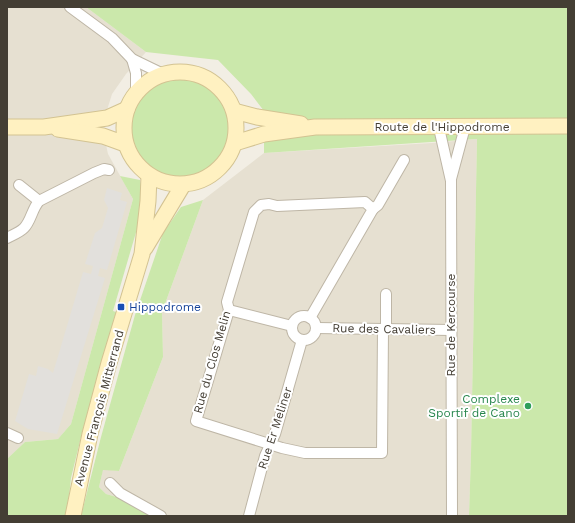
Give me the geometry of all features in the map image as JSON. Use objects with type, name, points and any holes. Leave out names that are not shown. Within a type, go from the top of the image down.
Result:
[{"type":"main road","points":[[181,71],[198,74],[214,83],[226,96],[234,111],[237,127],[234,143],[227,159],[215,173],[200,181],[183,185],[171,184],[149,176],[139,168],[131,158],[125,144],[123,132],[127,108],[136,93],[148,82],[163,74],[181,71]]},
{"type":"main road","points":[[7,128],[44,127],[107,118],[127,108]]},
{"type":"main road","name":"Route de l'Hippodrome","points":[[234,111],[257,117],[315,127]]},
{"type":"main road","name":"Route de l'Hippodrome","points":[[234,143],[264,134],[315,127],[439,128],[568,126]]},
{"type":"main road","points":[[44,127],[103,136],[125,144]]},
{"type":"main road","name":"Avenue François Mitterrand","points":[[73,516],[90,434],[109,363],[142,254],[148,202],[149,176]]},
{"type":"main road","name":"Avenue François Mitterrand","points":[[142,254],[183,185]]},
{"type":"street","points":[[70,7],[112,38],[132,58],[163,74]]},
{"type":"street","points":[[132,58],[136,73],[136,93]]},
{"type":"street","name":"Rue de Kercourse","points":[[451,181],[465,127]]},
{"type":"street","name":"Rue de Kercourse","points":[[439,128],[451,181],[452,516]]},
{"type":"street","points":[[302,340],[294,334],[292,326],[294,322],[297,318],[310,318],[373,209],[378,205],[404,160]]},
{"type":"street","points":[[7,238],[22,230],[26,225],[34,206],[39,201],[94,173],[104,169],[109,170]]},
{"type":"street","points":[[19,185],[39,201]]},
{"type":"street","name":"Rue du Clos Melin","points":[[373,209],[365,202],[277,206],[269,204],[261,205],[254,212],[227,302],[229,310],[196,421],[282,448],[305,453],[382,454],[385,329]]},
{"type":"street","points":[[385,329],[386,294]]},
{"type":"street","points":[[229,310],[292,326]]},
{"type":"street","name":"Rue des Cavaliers","points":[[302,340],[306,340],[313,336],[317,328],[314,320],[310,318]]},
{"type":"street","name":"Rue des Cavaliers","points":[[317,328],[451,330]]},
{"type":"street","name":"Rue Er Meliner","points":[[249,516],[269,444],[274,434],[302,340]]},
{"type":"street","points":[[7,432],[18,438]]},
{"type":"street","points":[[110,483],[120,493],[161,516]]},
{"type":"shaded area","points":[[7,7],[86,7],[146,52],[126,74],[112,94],[102,126],[108,154],[133,199],[71,424],[58,439],[25,442],[7,459]]},
{"type":"shaded area","points":[[477,139],[469,516],[155,516],[156,508],[106,494],[99,487],[103,469],[119,471],[163,357],[162,312],[203,200],[264,153]]},
{"type":"shaded area","points":[[107,188],[122,193],[120,200],[127,202],[107,270],[100,268],[98,276],[105,278],[57,434],[28,429],[15,421],[29,374],[36,376],[38,366],[48,369],[53,373],[83,272],[91,274],[93,266],[85,264],[95,233],[102,228],[108,208],[104,200]]},
{"type":"green space","points":[[86,7],[568,7],[568,516],[469,516],[477,139],[264,153],[264,111],[251,94],[218,60],[146,52]]},
{"type":"green space","points":[[181,78],[191,79],[209,86],[223,100],[230,118],[230,138],[223,156],[209,170],[191,177],[181,178],[171,177],[153,170],[139,156],[132,138],[131,128],[132,118],[139,100],[153,86],[171,79]]},
{"type":"green space","points":[[120,176],[140,180],[144,205],[113,311],[116,312],[82,433],[71,478],[67,516],[7,516],[7,459],[25,442],[58,439],[71,424],[133,199]]},
{"type":"green space","points":[[203,200],[162,312],[163,357],[119,471],[103,470],[99,487],[106,494],[156,508],[155,516],[81,516],[135,315],[163,233],[181,207]]},
{"type":"place","name":"Hippodrome","points":[[121,307]]},
{"type":"place","name":"Complexe Sportif de Cano","points":[[528,406]]}]
